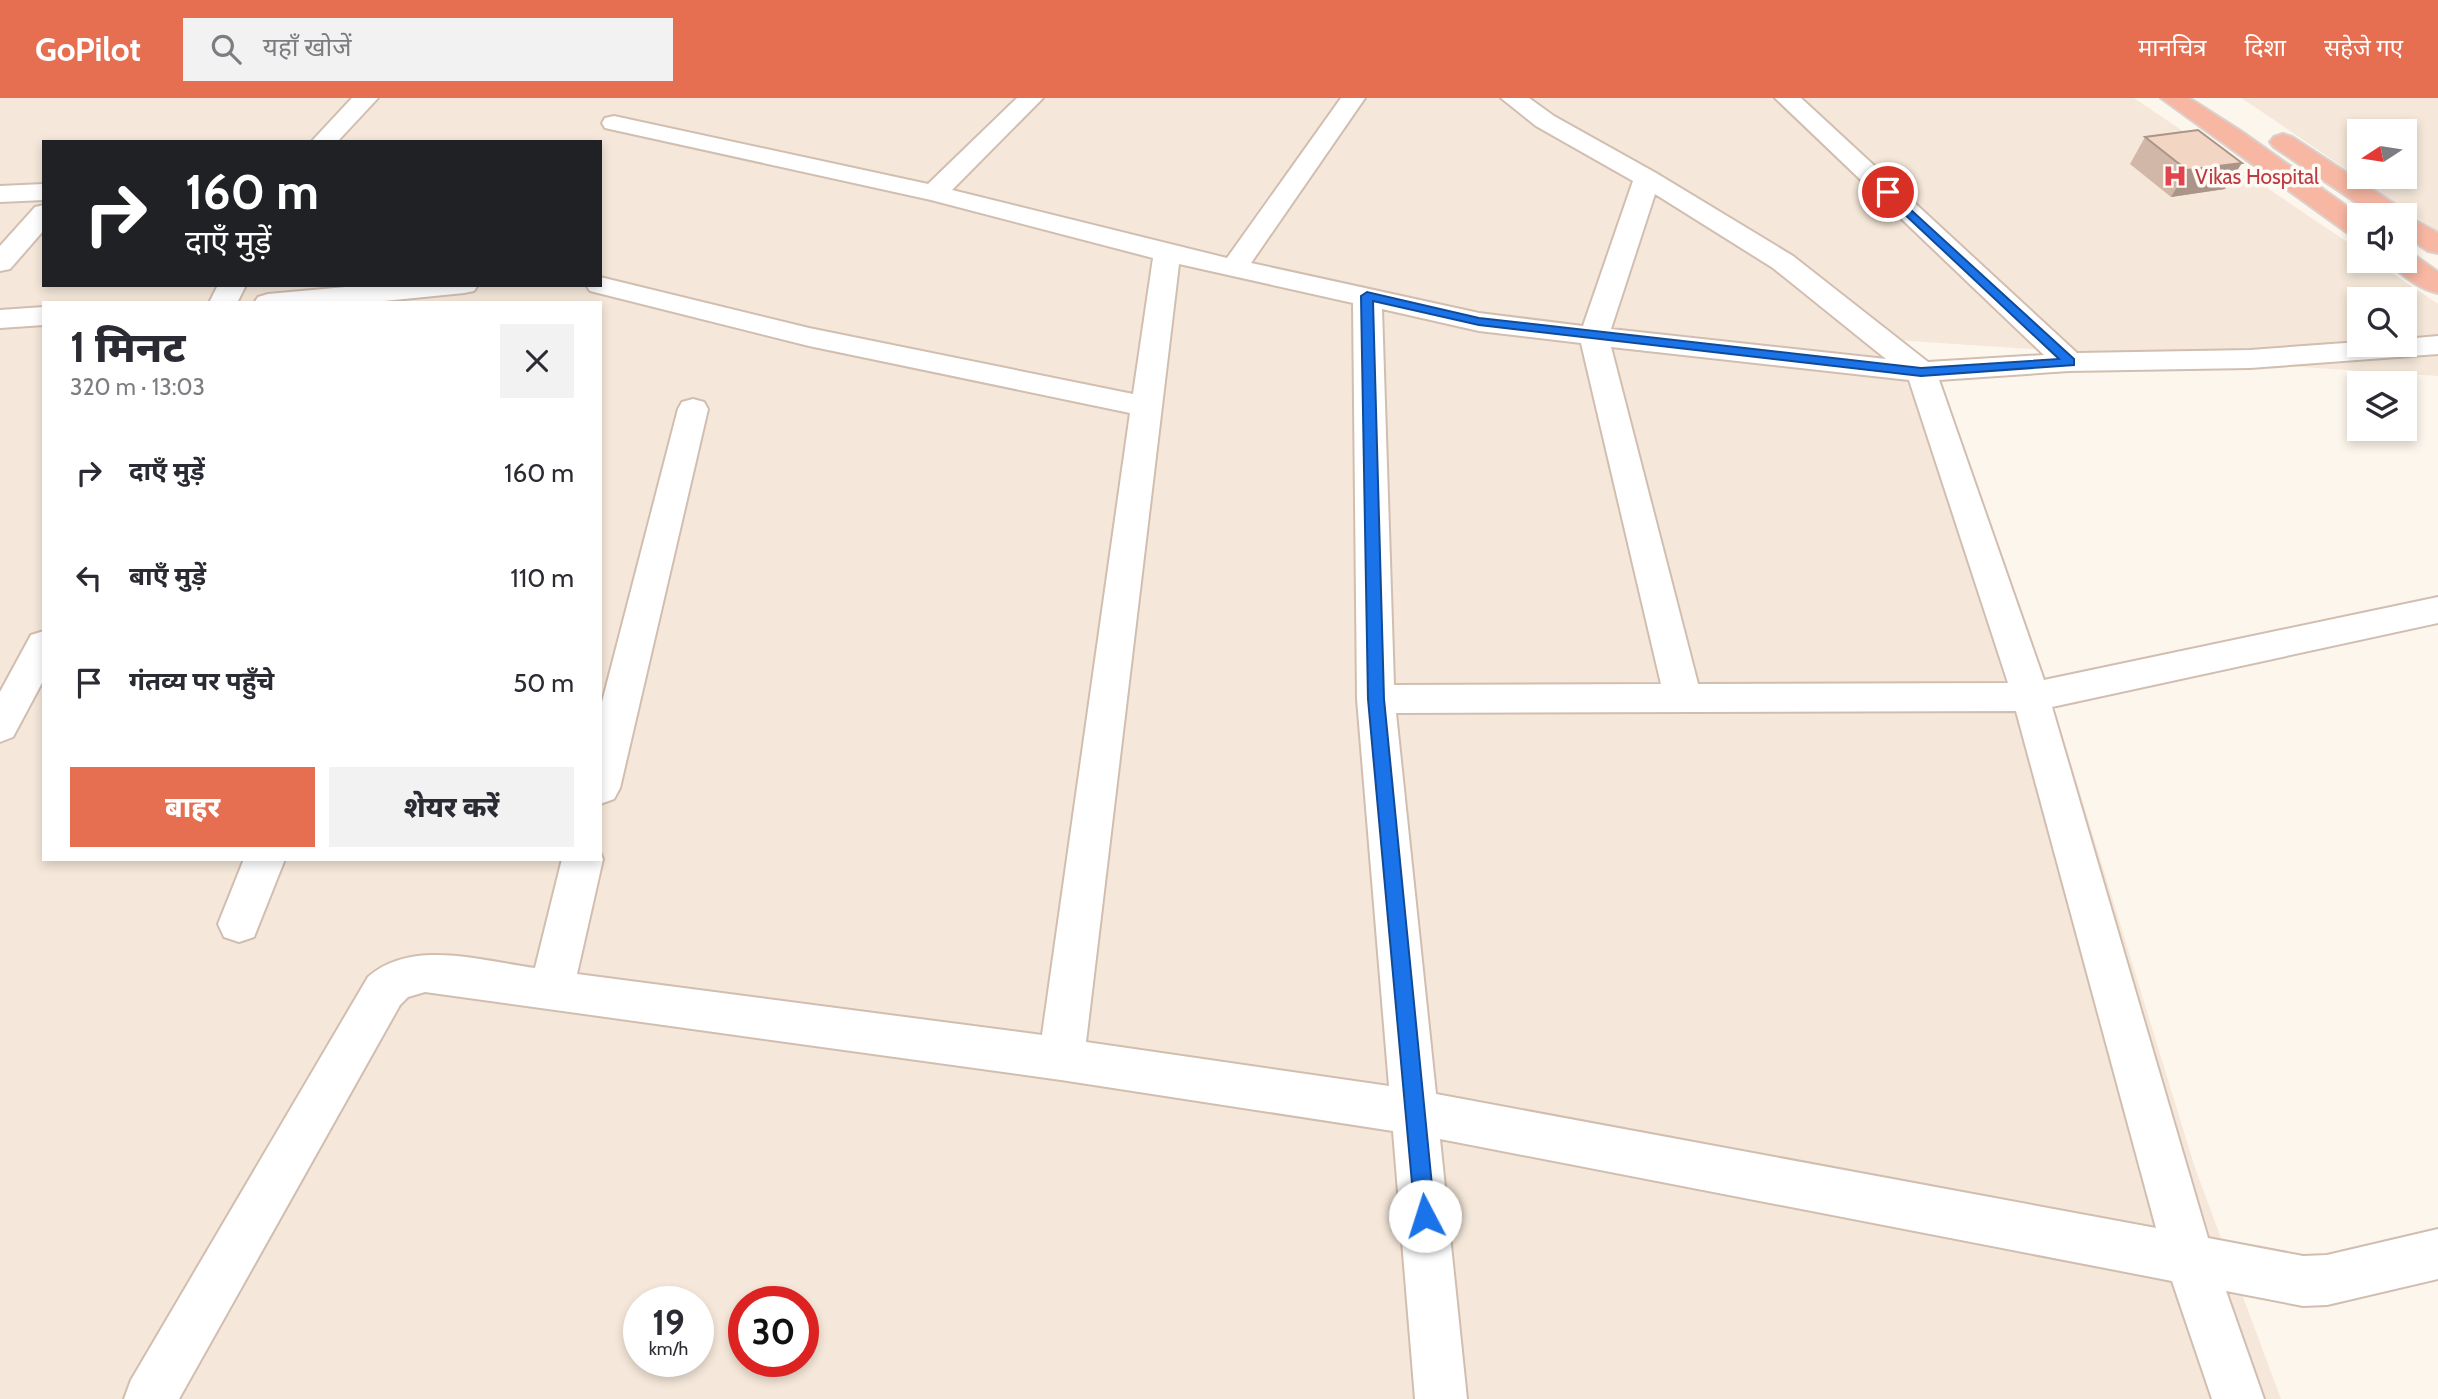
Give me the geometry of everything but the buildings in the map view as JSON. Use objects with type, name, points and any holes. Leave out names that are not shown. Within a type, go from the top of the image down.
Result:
[{"type":"highway","points":[[2173,98],[2347,219]]},
{"type":"highway","points":[[2213,98],[2375,203]]},
{"type":"highway","points":[[2417,231],[2438,245]]},
{"type":"highway","points":[[2417,270],[2438,285]]},
{"type":"street","points":[[325,140],[366,98]]},
{"type":"street","points":[[934,193],[1031,98]]},
{"type":"street","points":[[1235,267],[1353,98]]},
{"type":"street","points":[[1513,98],[1545,121],[1647,178],[1783,262],[1921,372],[2031,697],[2190,1261],[2238,1399]]},
{"type":"street","points":[[1787,98],[2069,362]]},
{"type":"street","points":[[614,123],[934,193],[1167,253],[1479,322],[1594,336],[1921,372],[2069,362],[2250,359],[2438,345]]},
{"type":"street","points":[[1647,178],[1594,336],[1683,699]]},
{"type":"street","points":[[0,194],[42,192]]},
{"type":"street","points":[[0,263],[42,215]]},
{"type":"street","points":[[1060,1059],[1167,253]]},
{"type":"street","points":[[602,285],[809,337],[1147,407]]},
{"type":"street","points":[[301,301],[451,292]]},
{"type":"street","points":[[1367,296],[1376,699],[1441,1399]]},
{"type":"street","points":[[0,319],[42,316]]},
{"type":"street","points":[[602,780],[692,409]]},
{"type":"street","points":[[1376,699],[2031,697],[2438,610]]},
{"type":"street","points":[[0,727],[42,648]]},
{"type":"street","points":[[239,924],[264,861]]},
{"type":"street","points":[[551,990],[583,861]]},
{"type":"street","points":[[150,1399],[384,991],[395,981],[425,973],[1060,1059],[1416,1112],[2303,1281],[2327,1280],[2438,1254]]},
{"type":"shaded area","points":[[0,98],[2134,98],[2347,242],[2347,273],[2392,273],[2413,287],[2347,287],[2347,357],[2417,357],[2417,290],[2438,304],[2438,376],[2417,375],[2417,371],[2362,371],[1894,340],[2054,708],[2195,1168],[2281,1399],[0,1399]]},
{"type":"shaded area","points":[[2241,98],[2438,98],[2438,232],[2417,218],[2417,203],[2395,203],[2375,189],[2417,189],[2417,119],[2347,119],[2347,170]]},
{"type":"place","name":"Vikas Hospital","points":[[2175,176]]},
{"type":"route","points":[[1425,1216],[1376,699],[1367,296],[1479,322],[1921,372],[2069,362],[1888,192]]}]
